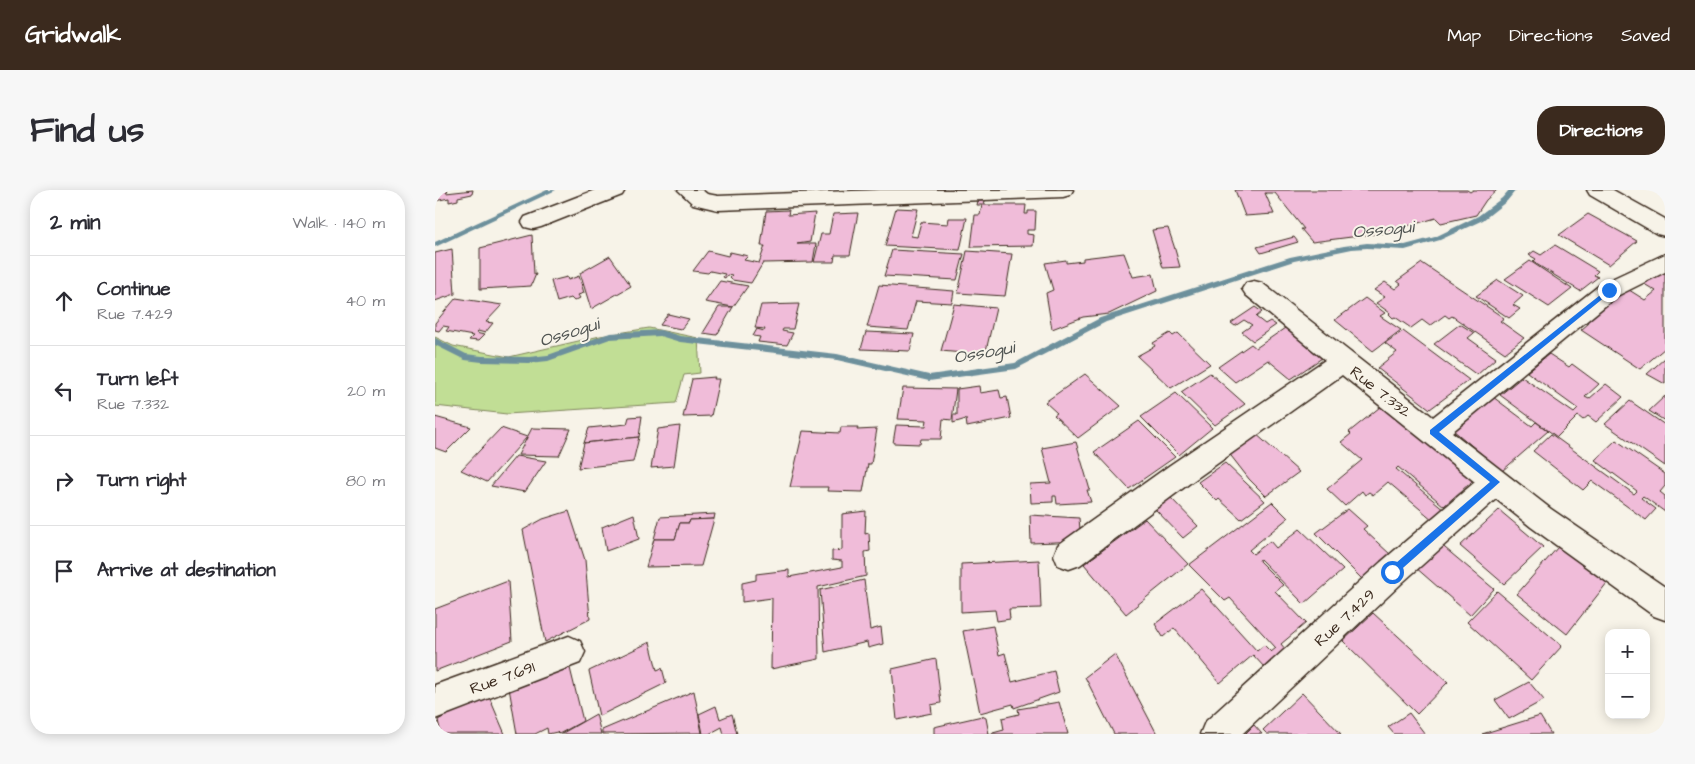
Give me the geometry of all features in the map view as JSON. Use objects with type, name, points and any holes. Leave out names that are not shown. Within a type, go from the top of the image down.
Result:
[{"type":"street","points":[[533,222],[615,190]]},
{"type":"street","points":[[688,190],[700,199],[718,203],[1063,190]]},
{"type":"street","points":[[1597,190],[1665,228]]},
{"type":"street","points":[[1433,432],[1609,290],[1665,262]]},
{"type":"street","points":[[1254,290],[1343,361]]},
{"type":"street","name":"Rue 7.332","points":[[1069,555],[1180,474],[1343,361],[1541,518],[1665,605]]},
{"type":"street","name":"Rue 7.429","points":[[1217,734],[1392,572],[1496,482]]},
{"type":"street","name":"Rue 7.691","points":[[435,702],[569,652]]},
{"type":"green space","points":[[649,328],[698,338],[700,373],[684,375],[676,403],[507,414],[435,406],[435,337],[453,346],[509,357],[600,336]]},
{"type":"building","points":[[435,190],[448,190],[446,193],[473,190],[472,194],[458,197],[458,200],[449,202],[449,198],[435,201]]},
{"type":"building","points":[[1235,190],[1467,190],[1470,192],[1473,190],[1497,190],[1486,200],[1476,215],[1441,223],[1436,218],[1383,233],[1312,242],[1275,193],[1265,193],[1274,214],[1245,216]]},
{"type":"building","points":[[978,201],[985,201],[984,205],[1026,205],[1025,214],[1028,214],[1028,211],[1036,211],[1035,230],[1027,230],[1027,234],[1034,235],[1033,246],[971,247],[975,215],[980,215],[982,205],[977,205]]},
{"type":"building","points":[[896,208],[918,209],[911,236],[917,237],[921,222],[948,224],[949,218],[967,218],[960,250],[885,246]]},
{"type":"building","points":[[789,210],[788,215],[815,213],[810,242],[797,244],[816,244],[813,262],[763,263],[751,283],[732,280],[730,278],[732,276],[727,275],[725,278],[723,277],[725,274],[710,271],[708,273],[693,271],[708,251],[728,256],[730,252],[748,256],[744,260],[759,263],[765,246],[761,246],[766,211]]},
{"type":"building","points":[[858,213],[850,255],[835,255],[834,262],[814,262],[821,234],[829,234],[833,214]]},
{"type":"building","points":[[1588,214],[1637,241],[1609,265],[1559,235]]},
{"type":"building","points":[[1168,228],[1180,267],[1163,268],[1152,230]]},
{"type":"building","points":[[532,235],[534,274],[536,274],[531,286],[480,289],[480,248]]},
{"type":"building","points":[[1294,237],[1298,242],[1261,253],[1257,247]]},
{"type":"building","points":[[1555,245],[1598,271],[1594,275],[1598,277],[1580,291],[1533,262],[1536,259],[1529,255],[1534,251],[1541,255]]},
{"type":"building","points":[[452,249],[455,294],[435,301],[435,253]]},
{"type":"building","points":[[892,250],[964,254],[957,280],[884,276]]},
{"type":"building","points":[[967,251],[1012,254],[1005,296],[958,293]]},
{"type":"building","points":[[1124,253],[1133,277],[1153,274],[1157,291],[1109,314],[1083,317],[1052,329],[1046,293],[1053,290],[1045,263],[1066,260],[1066,263],[1083,261],[1083,258]]},
{"type":"building","points":[[610,256],[631,286],[591,309],[580,273]]},
{"type":"building","points":[[1530,261],[1572,289],[1549,307],[1505,279]]},
{"type":"building","points":[[1422,263],[1504,318],[1500,321],[1524,338],[1505,353],[1452,316],[1449,318],[1445,315],[1430,326],[1422,320],[1411,328],[1395,317],[1393,318],[1390,313],[1376,303],[1385,297],[1374,290],[1385,282],[1395,289],[1401,284],[1397,281]]},
{"type":"building","points":[[1665,267],[1665,348],[1640,369],[1581,330],[1589,323],[1585,321],[1626,288],[1645,300],[1656,291],[1639,281]]},
{"type":"building","points":[[579,276],[584,293],[578,295],[580,298],[574,301],[571,298],[557,302],[551,281],[567,277],[568,280]]},
{"type":"building","points":[[1498,280],[1523,296],[1513,305],[1520,309],[1509,318],[1476,296]]},
{"type":"building","points":[[720,281],[748,286],[733,307],[705,302]]},
{"type":"building","points":[[879,285],[954,291],[952,303],[916,301],[908,330],[867,327]]},
{"type":"building","points":[[456,298],[502,305],[486,322],[493,323],[485,333],[478,331],[476,333],[484,335],[478,341],[469,340],[473,336],[446,331],[449,327],[443,326],[439,331],[435,330],[435,323]]},
{"type":"building","points":[[1365,298],[1385,313],[1380,316],[1401,330],[1373,351],[1335,320]]},
{"type":"building","points":[[799,304],[793,329],[783,329],[782,331],[793,333],[787,345],[758,342],[760,337],[753,336],[757,329],[764,331],[765,329],[755,328],[761,305]]},
{"type":"building","points":[[954,304],[996,308],[985,355],[941,351]]},
{"type":"building","points":[[719,307],[733,307],[717,335],[703,333]]},
{"type":"building","points":[[1255,307],[1262,312],[1256,317],[1265,324],[1270,321],[1276,325],[1253,341],[1242,332],[1252,325],[1244,320],[1235,326],[1231,323]]},
{"type":"building","points":[[668,314],[689,319],[681,329],[660,325]]},
{"type":"building","points":[[1460,324],[1474,333],[1468,338],[1496,358],[1477,375],[1434,344]]},
{"type":"building","points":[[1285,328],[1322,358],[1291,379],[1268,360],[1235,382],[1218,367],[1251,344],[1256,348]]},
{"type":"building","points":[[1403,331],[1469,380],[1430,409],[1377,368],[1397,352],[1385,343]]},
{"type":"building","points":[[866,332],[914,334],[910,351],[861,349]]},
{"type":"building","points":[[1170,333],[1173,336],[1178,333],[1210,364],[1171,388],[1137,356],[1155,346],[1153,343]]},
{"type":"building","points":[[1549,354],[1569,367],[1572,364],[1599,384],[1585,397],[1589,399],[1606,384],[1623,397],[1596,422],[1588,416],[1583,420],[1578,416],[1557,437],[1500,395],[1522,377],[1574,413],[1578,409],[1527,372]]},
{"type":"building","points":[[1665,358],[1665,384],[1647,374]]},
{"type":"building","points":[[1210,373],[1245,404],[1215,425],[1181,392]]},
{"type":"building","points":[[1085,374],[1121,406],[1078,438],[1054,415],[1057,413],[1045,402]]},
{"type":"building","points":[[715,377],[714,379],[719,379],[711,416],[683,417],[692,379]]},
{"type":"building","points":[[979,386],[980,393],[999,390],[1001,398],[1007,397],[1011,418],[967,427],[966,419],[953,423],[953,415],[957,415],[957,389]]},
{"type":"building","points":[[903,388],[956,389],[952,420],[943,419],[941,439],[921,439],[920,444],[893,443],[896,425],[926,426],[927,420],[898,419]]},
{"type":"building","points":[[1176,393],[1212,428],[1179,455],[1141,417]]},
{"type":"building","points":[[1665,396],[1665,421],[1649,411]]},
{"type":"building","points":[[1493,397],[1532,426],[1536,422],[1548,431],[1502,471],[1453,430]]},
{"type":"building","points":[[1630,401],[1665,425],[1665,466],[1605,424]]},
{"type":"building","points":[[1385,403],[1478,476],[1444,506],[1398,467],[1396,469],[1445,510],[1433,520],[1388,482],[1373,495],[1369,492],[1365,495],[1362,491],[1345,506],[1327,489],[1362,460],[1341,442],[1351,434],[1349,432]]},
{"type":"building","points":[[642,416],[639,437],[584,443],[589,428],[627,424],[629,417]]},
{"type":"building","points":[[435,417],[471,427],[446,452],[435,448]]},
{"type":"building","points":[[1139,421],[1175,457],[1129,489],[1094,452]]},
{"type":"building","points":[[680,426],[674,466],[651,468],[658,429]]},
{"type":"building","points":[[841,427],[858,427],[857,430],[877,429],[871,464],[868,464],[863,492],[827,491],[828,487],[790,487],[803,431],[840,433]]},
{"type":"building","points":[[501,428],[527,437],[487,482],[461,470]]},
{"type":"building","points":[[532,428],[571,429],[559,456],[518,455]]},
{"type":"building","points":[[1255,433],[1299,472],[1266,496],[1249,479],[1228,452]]},
{"type":"building","points":[[1551,434],[1634,494],[1637,491],[1595,460],[1616,440],[1665,474],[1665,486],[1660,492],[1665,496],[1665,512],[1643,496],[1641,498],[1656,509],[1646,520],[1592,481],[1583,490],[1533,451]]},
{"type":"building","points":[[639,437],[633,462],[578,468],[584,443]]},
{"type":"building","points":[[1076,442],[1090,490],[1087,490],[1091,502],[1057,504],[1056,496],[1053,496],[1053,502],[1031,503],[1030,484],[1051,483],[1042,448]]},
{"type":"building","points":[[516,456],[546,461],[525,492],[491,486]]},
{"type":"building","points":[[1225,463],[1265,501],[1241,519],[1219,499],[1217,501],[1198,482]]},
{"type":"building","points":[[1170,497],[1198,526],[1183,538],[1155,509]]},
{"type":"building","points":[[1272,502],[1288,518],[1249,550],[1253,554],[1270,541],[1276,548],[1300,529],[1343,570],[1304,604],[1260,559],[1259,561],[1283,585],[1275,591],[1306,623],[1281,644],[1286,650],[1265,668],[1253,655],[1220,683],[1174,628],[1163,637],[1155,624],[1201,589],[1257,651],[1264,645],[1271,652],[1276,648],[1230,598],[1225,601],[1189,565]]},
{"type":"building","points":[[1348,509],[1367,526],[1363,529],[1391,555],[1363,580],[1316,533]]},
{"type":"building","points":[[1499,510],[1543,547],[1504,584],[1460,546]]},
{"type":"building","points":[[569,511],[585,560],[590,619],[545,642],[523,530],[543,519]]},
{"type":"building","points":[[866,511],[865,534],[869,533],[870,551],[865,552],[866,576],[818,587],[819,659],[771,669],[772,598],[742,602],[742,583],[756,580],[756,574],[789,570],[789,577],[842,567],[842,561],[832,560],[832,551],[842,550],[842,514]]},
{"type":"building","points":[[634,514],[639,539],[606,551],[602,527]]},
{"type":"building","points":[[715,514],[714,519],[690,520],[689,523],[680,523],[675,539],[654,539],[660,517]]},
{"type":"building","points":[[1030,515],[1079,518],[1081,541],[1031,543]]},
{"type":"building","points":[[714,519],[701,566],[646,567],[654,539],[675,539],[680,523],[689,523],[690,520]]},
{"type":"building","points":[[1145,519],[1188,564],[1126,614],[1084,564]]},
{"type":"building","points":[[1439,543],[1494,589],[1470,615],[1415,567]]},
{"type":"building","points":[[1558,547],[1607,583],[1567,634],[1517,594]]},
{"type":"building","points":[[1039,560],[1041,608],[1009,609],[1010,619],[997,621],[995,610],[961,612],[961,564]]},
{"type":"building","points":[[864,580],[870,630],[881,627],[883,644],[868,648],[867,642],[825,652],[820,590]]},
{"type":"building","points":[[508,581],[512,641],[435,671],[435,609]]},
{"type":"building","points":[[1497,591],[1562,646],[1531,680],[1467,622]]},
{"type":"building","points":[[1373,613],[1448,682],[1417,714],[1343,641]]},
{"type":"building","points":[[993,626],[999,655],[1005,653],[1012,682],[1054,671],[1059,692],[1014,708],[1013,704],[980,713],[963,631]]},
{"type":"building","points":[[650,642],[657,670],[662,668],[666,683],[599,716],[589,671]]},
{"type":"building","points":[[1115,654],[1157,734],[1114,734],[1085,677]]},
{"type":"building","points":[[936,659],[941,703],[931,705],[932,713],[897,720],[892,669]]},
{"type":"building","points":[[568,660],[583,721],[559,734],[557,732],[548,734],[547,728],[535,734],[517,734],[509,688]]},
{"type":"building","points":[[1529,682],[1544,700],[1509,719],[1495,700]]},
{"type":"building","points":[[694,691],[702,733],[602,734],[602,730]]},
{"type":"building","points":[[487,692],[505,734],[441,734],[438,720]]},
{"type":"building","points":[[1302,693],[1341,734],[1267,734],[1263,730]]},
{"type":"building","points":[[1059,702],[1068,734],[989,734],[1004,730],[1002,718],[1019,714],[1018,709]]},
{"type":"building","points":[[716,706],[720,719],[732,714],[737,734],[724,734],[722,727],[709,734],[703,734],[699,714]]},
{"type":"building","points":[[1409,713],[1425,734],[1394,734],[1388,727]]},
{"type":"building","points":[[596,714],[601,734],[561,734]]},
{"type":"building","points":[[982,716],[986,718],[989,734],[934,734],[934,727]]},
{"type":"building","points":[[1540,716],[1551,734],[1482,734]]},
{"type":"building","points":[[1254,725],[1262,734],[1245,734]]},
{"type":"waterway","points":[[435,245],[553,190]]},
{"type":"waterway","name":"Ossogui","points":[[435,341],[465,357],[529,360],[548,358],[610,336],[660,333],[680,339],[837,357],[929,378],[1016,366],[1103,320],[1293,259],[1352,247],[1405,247],[1437,239],[1481,218],[1505,200],[1513,190]]},
{"type":"route","points":[[1392,572],[1496,482],[1433,432],[1609,290]]}]
